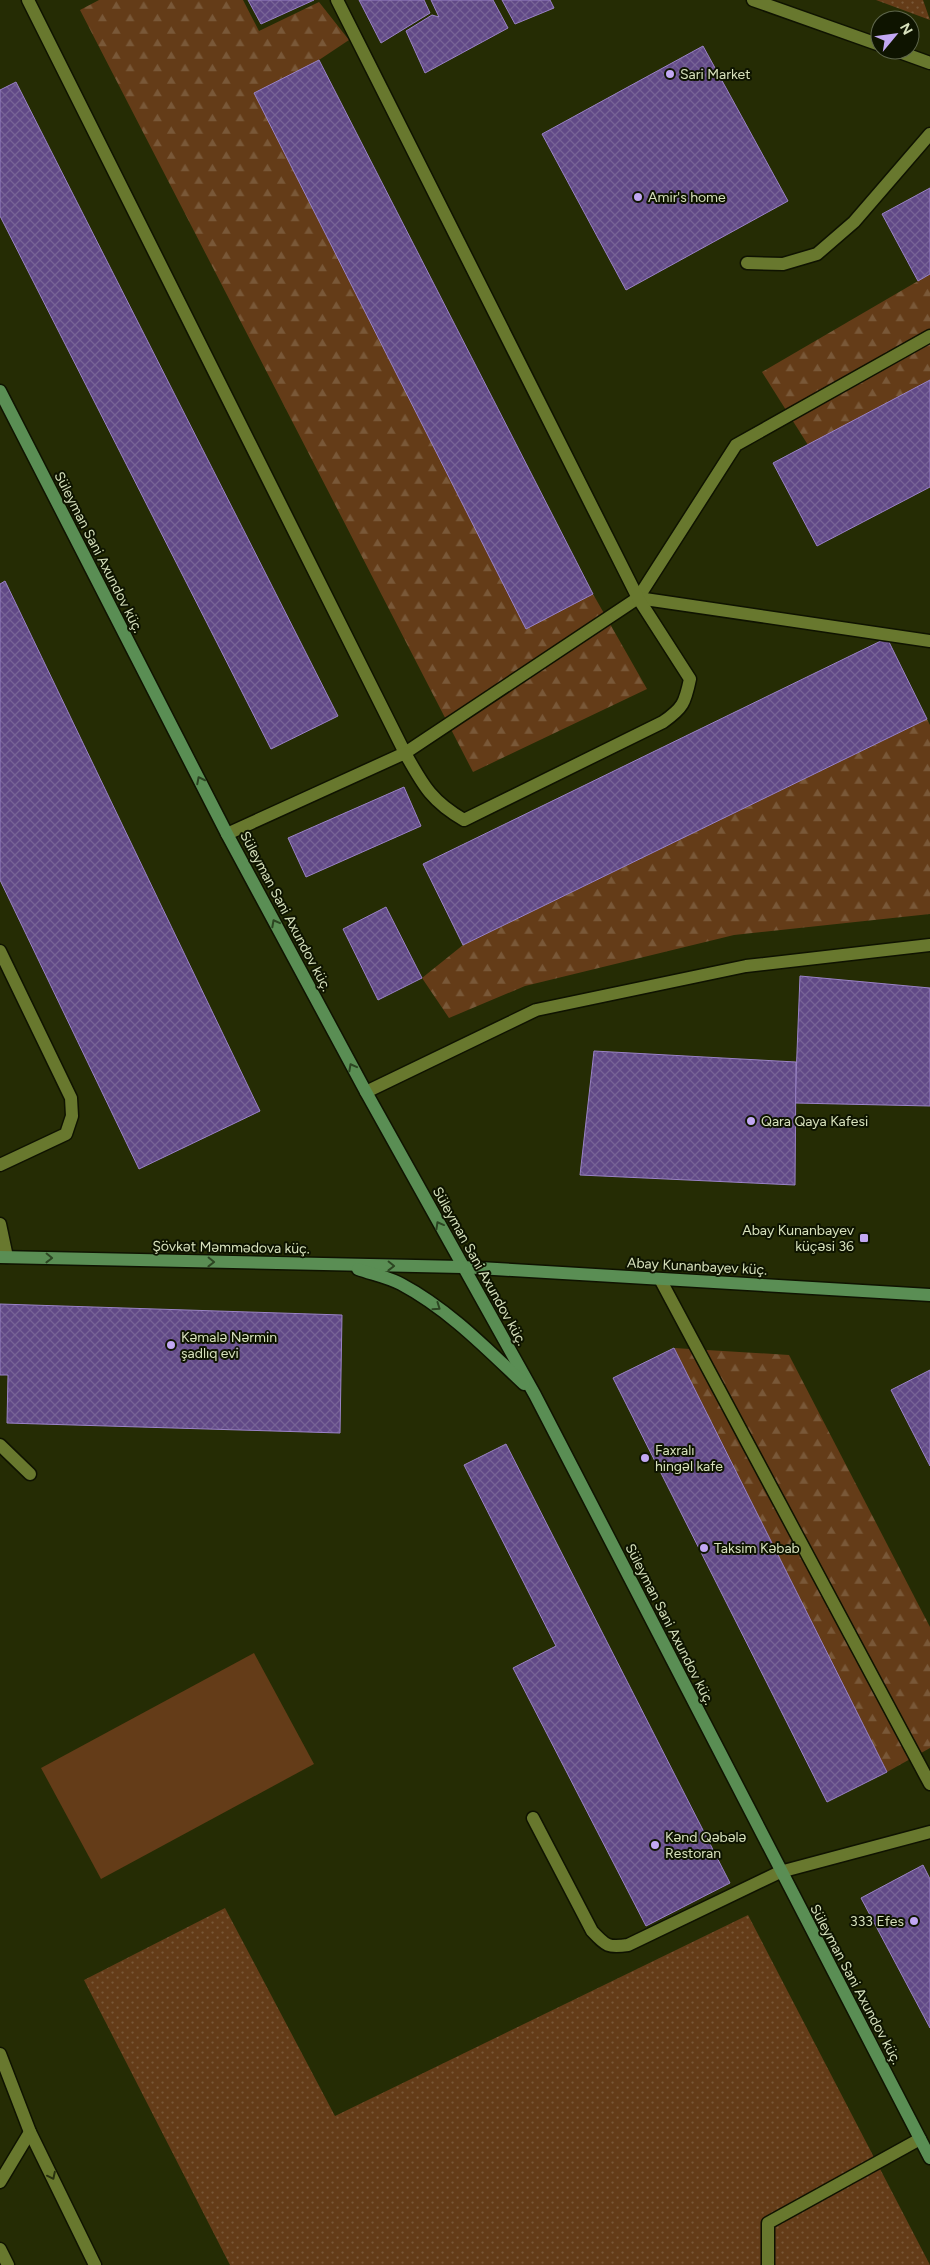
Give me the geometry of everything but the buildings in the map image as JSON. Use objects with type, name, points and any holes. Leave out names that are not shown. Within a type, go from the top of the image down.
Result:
[{"type":"street","points":[[28,0],[405,753],[422,784],[443,807],[464,820],[663,722],[679,711],[687,694],[690,679],[638,598],[337,0]]},
{"type":"street","points":[[753,0],[870,41]]},
{"type":"street","points":[[747,263],[783,264],[817,254],[854,222],[930,134]]},
{"type":"street","points":[[227,834],[405,753],[638,598],[736,445],[930,336]]},
{"type":"street","name":"Süleyman Sani Axundov küç.","points":[[0,391],[227,834],[462,1267],[535,1395],[780,1872],[930,2158]]},
{"type":"street","points":[[638,598],[930,641]]},
{"type":"street","points":[[366,1092],[536,1010],[746,966],[930,945]]},
{"type":"street","points":[[0,951],[72,1098],[72,1116],[66,1134],[0,1165]]},
{"type":"street","points":[[0,1224],[3,1257]]},
{"type":"street","name":"Şövkət Məmmədova küç.","points":[[3,1257],[462,1267]]},
{"type":"street","points":[[346,1264],[400,1284],[440,1309],[482,1344],[535,1395]]},
{"type":"street","name":"Abay Kunanbayev küç.","points":[[462,1267],[930,1295]]},
{"type":"street","points":[[660,1279],[930,1784]]},
{"type":"street","points":[[0,1446],[30,1474]]},
{"type":"street","points":[[532,1818],[592,1932],[604,1944],[613,1947],[628,1944],[780,1872],[930,1832]]},
{"type":"street","points":[[0,2054],[30,2132],[95,2265]]},
{"type":"street","points":[[0,2182],[30,2132]]},
{"type":"street","points":[[768,2265],[768,2223],[920,2139]]},
{"type":"street","points":[[0,2249],[8,2265]]},
{"type":"green space","points":[[99,0],[243,0],[259,31],[319,2],[349,40],[319,60],[255,94],[526,628],[593,594],[647,689],[473,772],[80,10]]},
{"type":"green space","points":[[876,0],[923,0],[930,20],[920,16],[920,10],[903,10]]},
{"type":"green space","points":[[930,274],[930,380],[808,445],[762,372]]},
{"type":"green space","points":[[927,719],[930,725],[930,914],[734,935],[525,986],[449,1018],[422,978],[463,945]]},
{"type":"green space","points":[[674,1348],[789,1355],[930,1627],[930,1748],[887,1772]]},
{"type":"green space","points":[[254,1653],[314,1764],[101,1879],[41,1768]]},
{"type":"green space","points":[[225,1908],[335,2116],[748,1915],[930,2265],[230,2265],[84,1980]]},
{"type":"place","name":"Sari Market","points":[[670,74]]},
{"type":"place","name":"Amir's home","points":[[638,197]]},
{"type":"place","name":"Qara Qaya Kafesi","points":[[751,1121]]},
{"type":"place","name":"Abay Kunanbayev küçəsi 36","points":[[864,1238]]},
{"type":"place","name":"Kəmalə Nərmin şadlıq evi","points":[[171,1345]]},
{"type":"place","name":"Faxralı hingəl kafe","points":[[645,1458]]},
{"type":"place","name":"Taksim Kəbab","points":[[704,1548]]},
{"type":"place","name":"Kәnd Qәbәlә Restoran","points":[[655,1845]]},
{"type":"place","name":"333 Efes","points":[[914,1921]]}]
